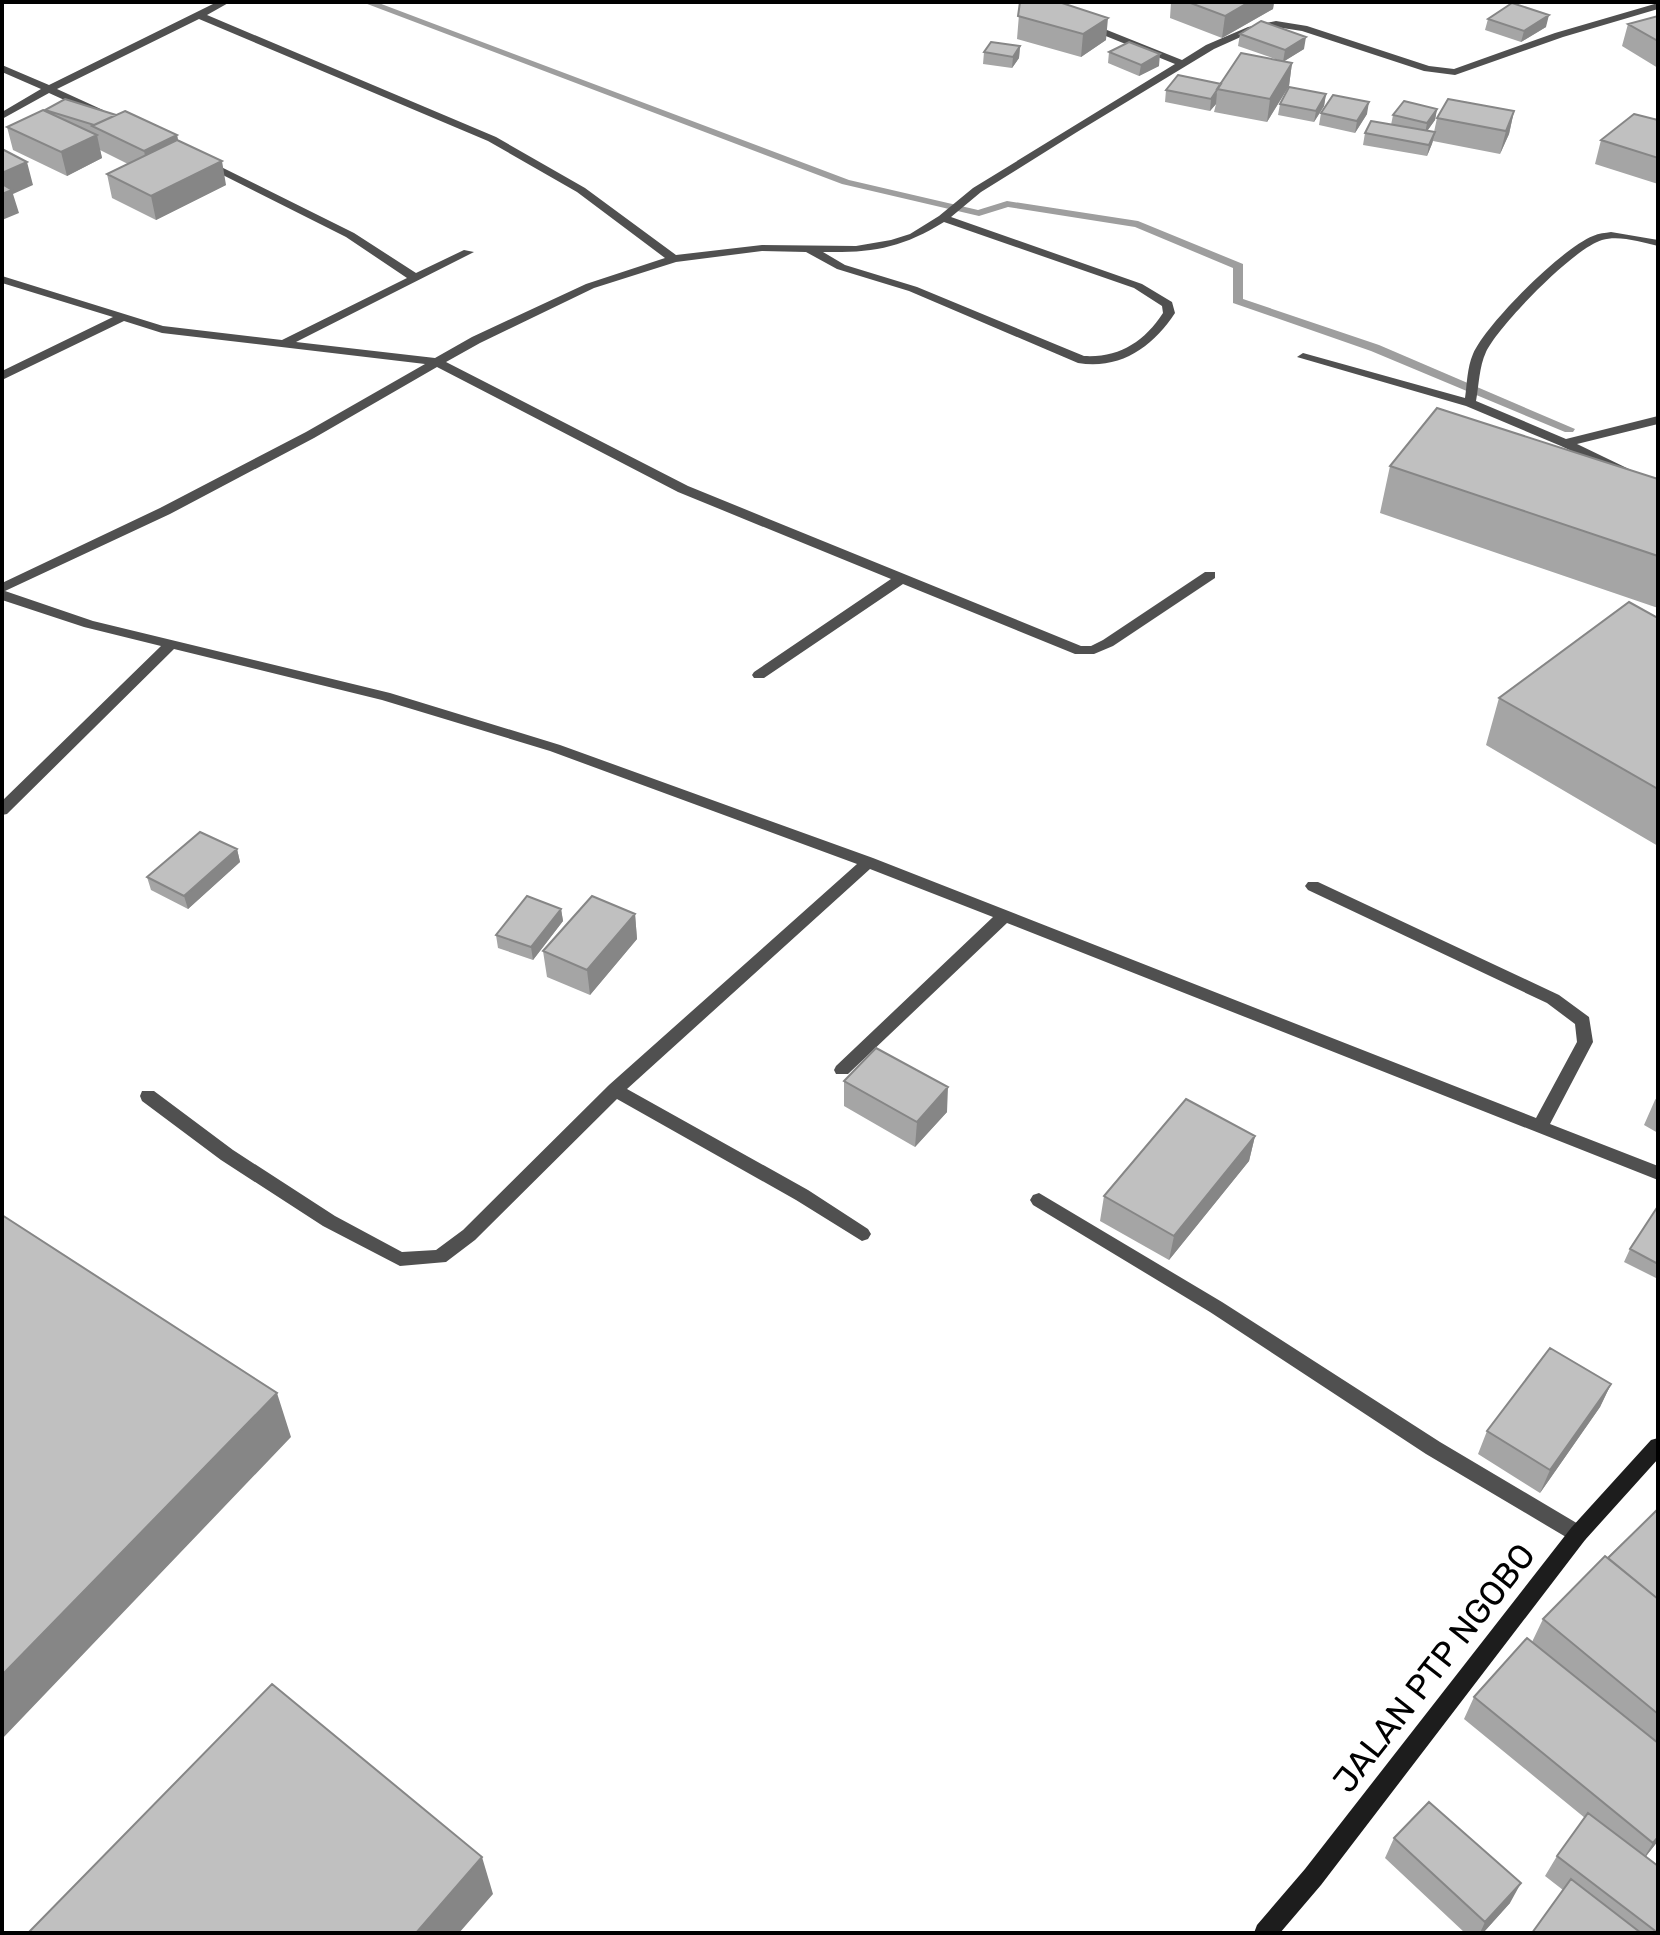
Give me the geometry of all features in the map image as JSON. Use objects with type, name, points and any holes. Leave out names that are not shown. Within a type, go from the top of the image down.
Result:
[{"type":"main road","name":"JALAN PTP NGOBO","points":[[1265,1933],[1313,1877],[1578,1534],[1658,1446]]},
{"type":"street","points":[[2,116],[49,89],[225,2]]},
{"type":"street","points":[[2,588],[188,499],[557,299],[674,259],[734,249],[856,249],[884,246],[914,236],[977,190],[1210,47],[1251,29],[1276,24],[1304,28],[1428,69],[1455,72],[1559,35],[1658,6]]},
{"type":"street","points":[[201,16],[492,139],[581,190],[674,259]]},
{"type":"street","points":[[1078,22],[1184,64]]},
{"type":"street","points":[[2,68],[110,117]]},
{"type":"street","points":[[200,159],[350,235],[415,278]]},
{"type":"street","points":[[807,248],[841,267],[913,289],[1082,360],[1111,362],[1123,358],[1151,334],[1169,313],[1168,304],[1138,286],[945,216]]},
{"type":"street","points":[[1470,403],[1479,352],[1523,298],[1567,256],[1598,237],[1634,238],[1658,243]]},
{"type":"street","points":[[284,343],[468,252]]},
{"type":"street","points":[[2,279],[121,318],[173,331],[436,362],[683,489],[1080,651],[1094,650],[1108,643],[1210,575]]},
{"type":"street","points":[[2,376],[121,318]]},
{"type":"street","points":[[1303,357],[1470,403],[1565,443],[1658,488]]},
{"type":"street","points":[[1565,443],[1658,420]]},
{"type":"street","points":[[759,675],[902,578]]},
{"type":"street","points":[[2,595],[89,624],[463,719],[613,769],[868,862],[1658,1173]]},
{"type":"street","points":[[2,810],[172,643]]},
{"type":"street","points":[[148,1096],[227,1155],[329,1221],[400,1259],[440,1257],[469,1235],[615,1090],[868,862]]},
{"type":"street","points":[[1313,886],[1553,999],[1583,1021],[1585,1042],[1541,1125]]},
{"type":"street","points":[[842,1070],[1005,915]]},
{"type":"street","points":[[615,1090],[802,1195],[862,1234]]},
{"type":"street","points":[[1039,1200],[1216,1307],[1420,1440],[1578,1534]]},
{"type":"building","points":[[1020,2],[1059,2],[1108,18],[1083,34],[1018,16]]},
{"type":"building","points":[[1188,2],[1249,2],[1225,16]]},
{"type":"building","points":[[1512,3],[1549,15],[1524,31],[1488,19]]},
{"type":"building","points":[[1658,16],[1658,41],[1628,24]]},
{"type":"building","points":[[1261,21],[1306,37],[1285,50],[1240,34]]},
{"type":"building","points":[[991,42],[1020,46],[1013,57],[984,52]]},
{"type":"building","points":[[1129,42],[1160,54],[1141,65],[1109,52]]},
{"type":"building","points":[[1241,53],[1292,63],[1270,99],[1217,89]]},
{"type":"building","points":[[1178,75],[1221,84],[1211,99],[1166,90]]},
{"type":"building","points":[[1289,87],[1326,94],[1316,111],[1280,104]]},
{"type":"building","points":[[1333,95],[1369,102],[1357,121],[1321,113]]},
{"type":"building","points":[[65,99],[116,115],[94,125],[45,110]]},
{"type":"building","points":[[1448,99],[1514,111],[1506,131],[1437,118]]},
{"type":"building","points":[[1404,101],[1437,109],[1427,123],[1393,115]]},
{"type":"building","points":[[43,110],[97,135],[61,152],[7,127]]},
{"type":"building","points":[[125,111],[177,135],[144,151],[92,126]]},
{"type":"building","points":[[1634,114],[1658,120],[1658,158],[1601,140]]},
{"type":"building","points":[[1371,121],[1435,132],[1429,145],[1365,133]]},
{"type":"building","points":[[177,140],[222,161],[151,196],[107,174]]},
{"type":"building","points":[[2,149],[27,162],[2,173]]},
{"type":"building","points":[[2,184],[12,190],[2,194]]},
{"type":"building","points":[[1437,408],[1658,479],[1658,556],[1390,466]]},
{"type":"building","points":[[1629,602],[1658,618],[1658,789],[1499,698]]},
{"type":"building","points":[[200,832],[237,849],[184,896],[147,877]]},
{"type":"building","points":[[527,896],[561,909],[531,947],[496,935]]},
{"type":"building","points":[[592,896],[635,914],[587,970],[543,951]]},
{"type":"building","points":[[876,1048],[948,1087],[917,1122],[844,1081]]},
{"type":"building","points":[[1186,1099],[1255,1136],[1174,1236],[1104,1196]]},
{"type":"building","points":[[1658,1206],[1658,1264],[1630,1249]]},
{"type":"building","points":[[2,1215],[277,1393],[2,1675]]},
{"type":"building","points":[[1550,1348],[1611,1384],[1550,1470],[1487,1431]]},
{"type":"building","points":[[1658,1509],[1658,1599],[1608,1558]]},
{"type":"building","points":[[1605,1556],[1658,1599],[1658,1714],[1543,1619]]},
{"type":"building","points":[[1527,1638],[1658,1743],[1658,1837],[1653,1843],[1474,1697]]},
{"type":"building","points":[[272,1684],[482,1857],[416,1933],[28,1933]]},
{"type":"building","points":[[1429,1802],[1521,1883],[1485,1922],[1394,1838]]},
{"type":"building","points":[[1588,1813],[1658,1866],[1658,1933],[1557,1856]]},
{"type":"building","points":[[1571,1879],[1641,1933],[1532,1933]]},
{"type":"waterway","points":[[367,2],[846,182],[979,213],[1007,204],[1138,224],[1239,266],[1237,301],[1375,348],[1569,429]]}]
